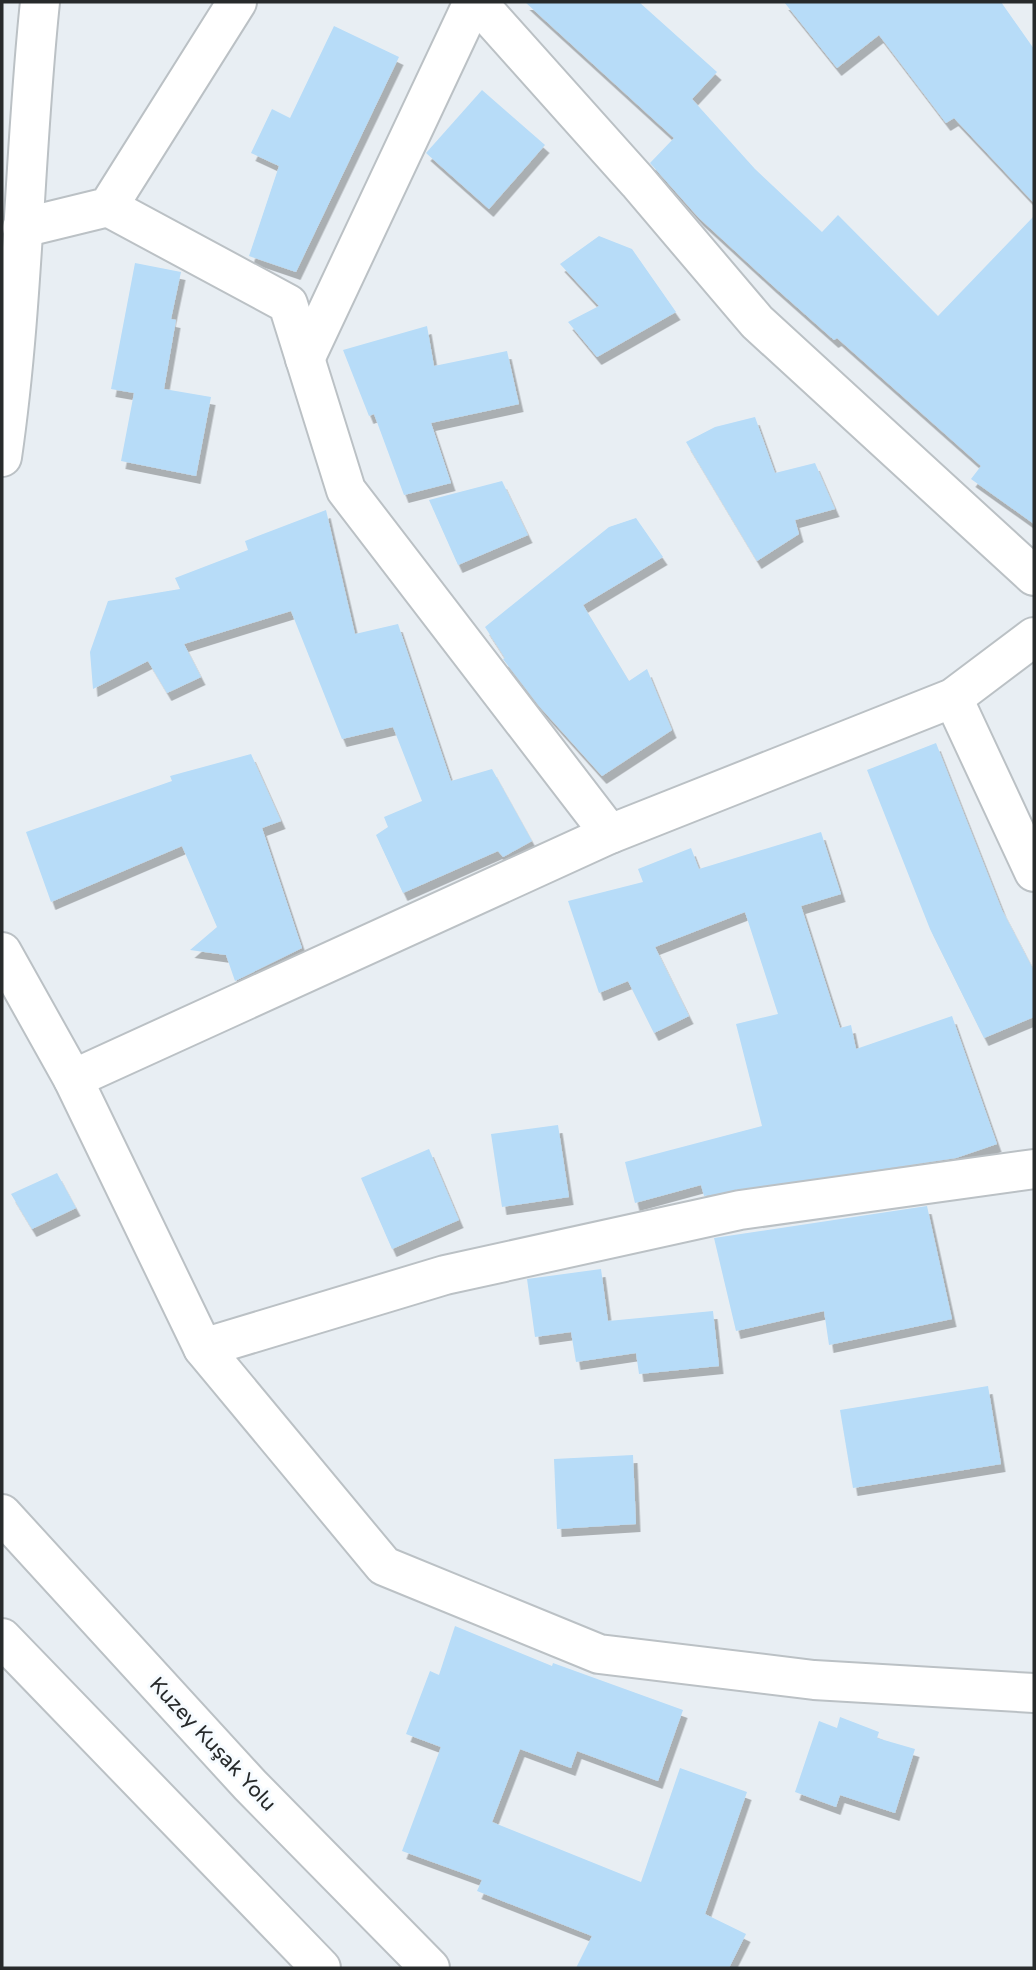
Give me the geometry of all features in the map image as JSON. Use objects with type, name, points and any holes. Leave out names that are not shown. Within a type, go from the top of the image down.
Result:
[{"type":"street","points":[[2,457],[11,393],[22,228],[13,185],[40,2]]},
{"type":"street","points":[[107,207],[237,2]]},
{"type":"street","points":[[305,359],[475,2],[638,181],[757,322],[1034,576]]},
{"type":"street","points":[[22,228],[107,207],[288,304],[346,490],[610,834]]},
{"type":"street","points":[[73,1080],[610,834],[953,698],[1034,636]]},
{"type":"street","points":[[953,698],[1034,872]]},
{"type":"street","points":[[2,952],[73,1080],[203,1348],[384,1566],[598,1654],[814,1680],[1034,1693]]},
{"type":"street","points":[[203,1348],[445,1275],[740,1210],[1034,1169]]},
{"type":"street","name":"Kuzey Kuşak Yolu","points":[[2,1514],[250,1785],[430,1968]]},
{"type":"street","points":[[2,1638],[321,1968]]},
{"type":"building","points":[[525,2],[639,2],[717,72],[692,99],[755,169],[822,232],[838,215],[938,316],[1034,216],[1034,524],[971,479],[981,466],[837,338],[834,340],[699,218],[650,163],[674,138]]},
{"type":"building","points":[[784,2],[1001,2],[1034,49],[1034,203],[954,118],[946,123],[879,35],[837,68]]},
{"type":"building","points":[[334,26],[399,57],[296,272],[249,256],[279,166],[251,153],[272,109],[290,118]]},
{"type":"building","points":[[482,90],[545,145],[489,209],[426,153]]},
{"type":"building","points":[[599,236],[632,249],[676,312],[597,357],[568,322],[599,306],[560,264]]},
{"type":"building","points":[[135,263],[181,272],[171,319],[176,320],[164,389],[211,397],[196,476],[121,461],[134,393],[111,389]]},
{"type":"building","points":[[427,326],[434,366],[507,351],[519,404],[431,423],[451,483],[404,495],[374,414],[369,416],[343,350]]},
{"type":"building","points":[[755,417],[775,473],[815,463],[835,509],[795,520],[799,534],[757,561],[686,442],[715,427]]},
{"type":"building","points":[[502,481],[528,535],[458,565],[429,500]]},
{"type":"building","points":[[326,510],[355,634],[398,624],[451,781],[492,769],[532,841],[503,857],[498,851],[403,893],[376,835],[388,827],[384,817],[422,801],[393,727],[342,739],[291,611],[184,644],[201,677],[167,693],[148,661],[93,689],[90,652],[108,601],[180,589],[175,578],[248,550],[245,541]]},
{"type":"building","points":[[636,518],[663,557],[583,605],[629,681],[647,669],[672,730],[602,776],[539,706],[503,659],[505,658],[485,627],[609,527]]},
{"type":"building","points":[[936,743],[1002,910],[1034,971],[1034,1017],[984,1038],[930,929],[867,770]]},
{"type":"building","points":[[251,754],[281,821],[262,828],[302,948],[235,981],[226,955],[190,950],[217,927],[182,846],[51,902],[26,832],[172,781],[170,776]]},
{"type":"building","points":[[821,832],[841,894],[801,906],[840,1028],[851,1025],[856,1049],[952,1016],[997,1144],[956,1158],[704,1196],[701,1185],[635,1203],[625,1162],[762,1126],[736,1024],[778,1014],[745,912],[655,947],[689,1016],[654,1033],[628,981],[599,993],[568,901],[643,882],[638,869],[691,848],[699,869]]},
{"type":"building","points":[[558,1125],[569,1197],[502,1207],[491,1134]]},
{"type":"building","points":[[429,1149],[459,1220],[392,1249],[361,1178]]},
{"type":"building","points":[[57,1173],[76,1208],[32,1229],[11,1194]]},
{"type":"building","points":[[927,1206],[952,1319],[829,1345],[824,1311],[736,1331],[714,1238]]},
{"type":"building","points":[[601,1269],[608,1321],[713,1311],[719,1366],[639,1374],[636,1353],[576,1362],[571,1332],[535,1337],[527,1279]]},
{"type":"building","points":[[988,1386],[1001,1464],[853,1488],[840,1410]]},
{"type":"building","points":[[633,1455],[636,1524],[557,1529],[554,1459]]},
{"type":"building","points":[[455,1626],[552,1666],[553,1663],[683,1710],[658,1781],[577,1751],[571,1768],[520,1749],[492,1822],[641,1882],[680,1768],[747,1792],[705,1914],[746,1934],[729,1968],[576,1968],[592,1936],[477,1891],[482,1880],[402,1851],[441,1747],[406,1734],[430,1671],[439,1675]]},
{"type":"building","points":[[840,1717],[879,1732],[877,1738],[915,1749],[895,1813],[840,1795],[836,1807],[795,1792],[819,1721],[837,1728]]}]
